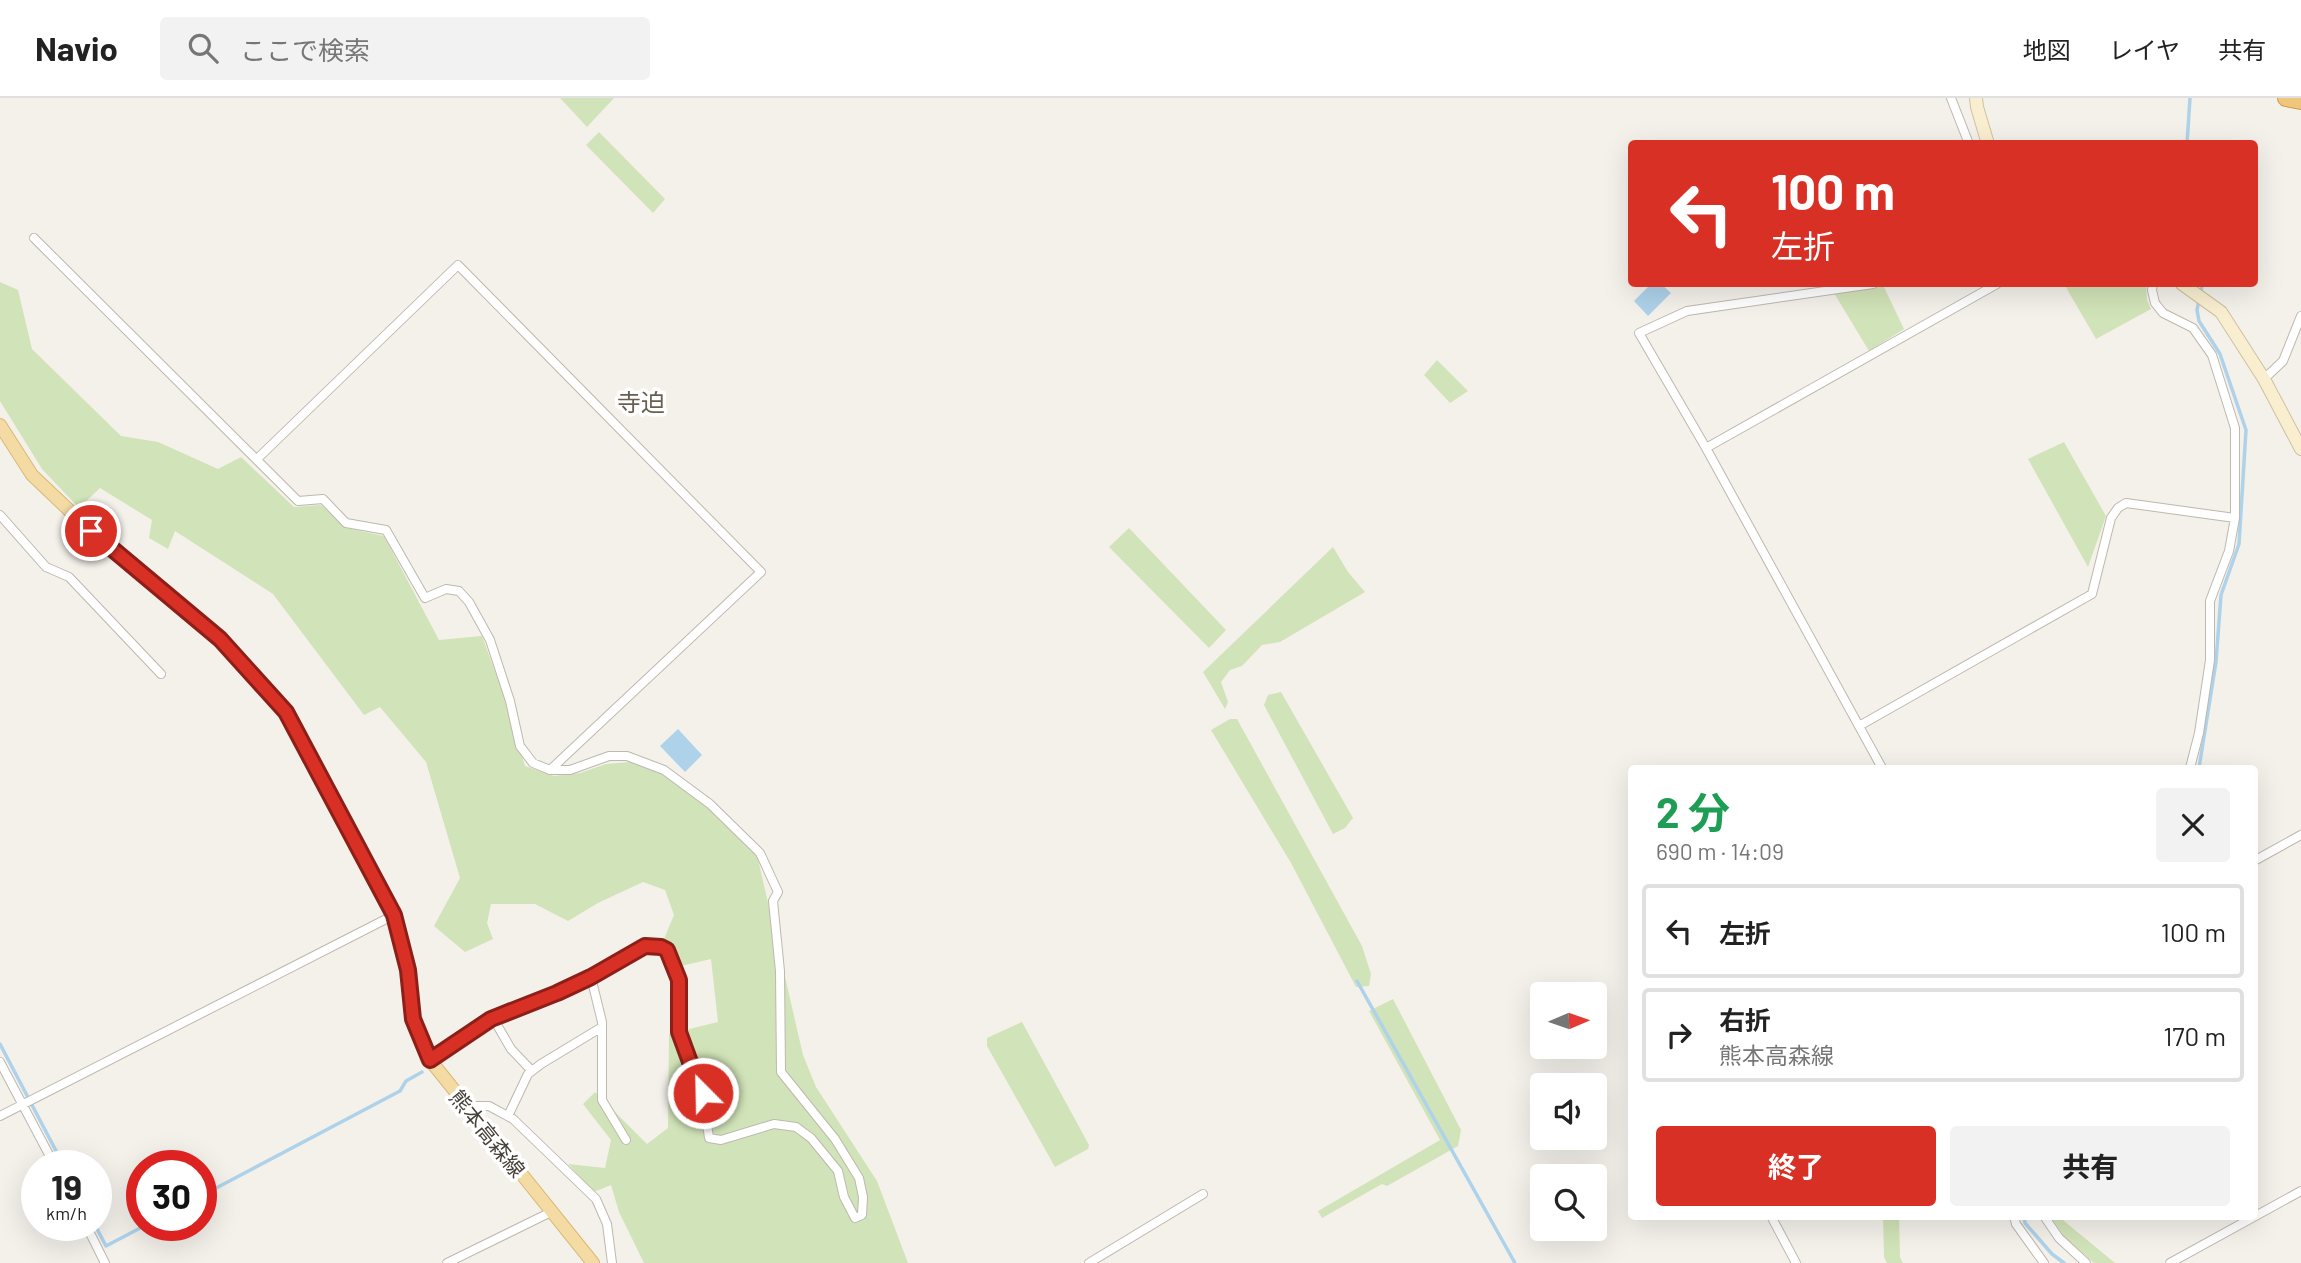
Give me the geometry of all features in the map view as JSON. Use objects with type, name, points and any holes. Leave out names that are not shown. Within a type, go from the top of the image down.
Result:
[{"type":"highway","points":[[2286,98],[2301,101]]},
{"type":"main road","name":"熊本高森線","points":[[0,425],[32,475],[91,531],[220,639],[286,712],[394,915],[408,970],[413,1019],[430,1060],[593,1263]]},
{"type":"street","points":[[1951,98],[1967,140]]},
{"type":"street","points":[[1976,98],[1987,140]]},
{"type":"street","points":[[34,238],[298,501],[323,499],[346,523],[386,530],[425,598],[446,589],[459,591],[469,602],[490,640],[510,701],[520,746],[533,764],[550,770],[570,770],[609,756],[627,756],[664,770],[710,804],[760,853],[778,892],[773,901],[780,971],[781,1072],[835,1139],[859,1178],[863,1197],[862,1215],[855,1218],[844,1197],[838,1171],[811,1138],[796,1126],[774,1124],[721,1140],[709,1138],[700,1075],[690,1062],[679,1032],[679,980],[667,950],[661,947],[645,946],[591,977],[493,1018],[430,1060]]},
{"type":"street","points":[[257,460],[458,265],[761,572],[550,770]]},
{"type":"street","points":[[1851,287],[1687,311],[1639,333],[1706,448],[1880,765]]},
{"type":"street","points":[[1706,448],[1992,287]]},
{"type":"street","points":[[2153,287],[2155,303],[2163,313],[2193,328],[2212,355],[2235,428],[2235,518],[2229,551],[2210,601],[2210,660],[2199,733],[2191,765]]},
{"type":"street","points":[[2187,287],[2221,312],[2264,379],[2301,449]]},
{"type":"street","points":[[2264,379],[2283,361],[2301,316]]},
{"type":"street","points":[[1859,726],[2092,594],[2111,518],[2118,508],[2126,503],[2235,518]]},
{"type":"street","points":[[0,514],[46,567],[69,577],[161,674]]},
{"type":"street","points":[[2258,859],[2301,835]]},
{"type":"street","points":[[0,1116],[394,915]]},
{"type":"street","points":[[591,977],[601,1027],[602,1100],[626,1140]]},
{"type":"street","points":[[493,1018],[510,1049],[533,1071]]},
{"type":"street","points":[[508,1116],[526,1079],[533,1071],[601,1027]]},
{"type":"street","points":[[0,1062],[47,1150]]},
{"type":"street","points":[[466,1106],[489,1106],[508,1116],[596,1199],[607,1224],[612,1263]]},
{"type":"street","points":[[2258,1215],[2301,1191]]},
{"type":"street","points":[[1088,1263],[1203,1194]]},
{"type":"street","points":[[447,1263],[551,1212]]},
{"type":"street","points":[[1772,1220],[1796,1263]]},
{"type":"street","points":[[2015,1220],[2044,1263]]},
{"type":"street","points":[[2047,1220],[2059,1238],[2085,1263]]},
{"type":"street","points":[[2170,1263],[2248,1220]]},
{"type":"street","points":[[94,1241],[105,1263]]},
{"type":"green space","points":[[560,98],[614,98],[587,127]]},
{"type":"green space","points":[[599,132],[665,199],[653,213],[586,145]]},
{"type":"green space","points":[[0,282],[18,290],[32,349],[121,436],[158,442],[218,469],[241,457],[294,507],[321,505],[346,528],[384,536],[439,640],[482,636],[507,704],[525,766],[554,776],[580,773],[606,764],[630,762],[663,774],[710,808],[757,855],[803,1055],[816,1087],[877,1181],[908,1263],[644,1263],[619,1212],[611,1185],[594,1192],[568,1164],[605,1168],[611,1140],[583,1104],[595,1092],[647,1144],[668,1128],[669,1034],[718,1022],[711,959],[681,966],[664,939],[674,915],[665,890],[643,882],[598,903],[568,921],[535,904],[491,904],[487,923],[493,939],[465,952],[434,926],[460,878],[426,762],[380,707],[364,715],[273,594],[175,531],[168,549],[149,538],[152,520],[100,488],[79,508],[42,469],[0,401]]},
{"type":"green space","points":[[1884,287],[1904,329],[1869,351],[1834,293]]},
{"type":"green space","points":[[2066,287],[2146,287],[2151,309],[2096,339]]},
{"type":"green space","points":[[1437,360],[1468,391],[1450,403],[1424,375]]},
{"type":"green space","points":[[2064,442],[2106,516],[2088,567],[2028,459]]},
{"type":"green space","points":[[1129,528],[1226,630],[1209,648],[1109,547]]},
{"type":"green space","points":[[1333,547],[1348,572],[1365,592],[1280,642],[1262,645],[1242,666],[1230,670],[1221,682],[1228,702],[1225,709],[1203,672]]},
{"type":"green space","points":[[1281,692],[1353,818],[1345,828],[1333,834],[1264,705],[1268,695]]},
{"type":"green space","points":[[1230,719],[1237,719],[1362,946],[1371,974],[1369,986],[1356,987],[1291,863],[1211,730]]},
{"type":"green space","points":[[1393,999],[1461,1130],[1458,1146],[1387,1186],[1382,1184],[1322,1218],[1318,1211],[1440,1140],[1369,1011]]},
{"type":"green space","points":[[1022,1022],[1089,1145],[1088,1149],[1055,1167],[987,1046],[987,1038]]},
{"type":"green space","points":[[1883,1220],[1899,1220],[1900,1257],[1903,1263],[1887,1263],[1884,1257]]},
{"type":"green space","points":[[2053,1220],[2063,1220],[2115,1263],[2094,1263],[2064,1236]]},
{"type":"water","points":[[1648,287],[1664,287],[1671,293],[1648,316],[1634,301]]},
{"type":"water","points":[[678,729],[702,755],[685,772],[660,746]]},
{"type":"waterway","points":[[2187,140],[2190,98]]},
{"type":"waterway","points":[[2201,292],[2202,287]]},
{"type":"waterway","points":[[2199,300],[2199,321],[2220,354],[2246,430],[2239,544],[2221,595],[2216,662],[2199,765]]},
{"type":"waterway","points":[[1357,981],[1515,1263]]},
{"type":"waterway","points":[[0,1044],[56,1150]]},
{"type":"waterway","points":[[217,1188],[400,1091],[406,1081],[422,1072]]},
{"type":"waterway","points":[[2025,1220],[2052,1254],[2064,1263]]},
{"type":"waterway","points":[[103,1241],[106,1246],[126,1236]]},
{"type":"district","name":"寺迫","points":[[641,401]]},
{"type":"route","points":[[91,531],[220,639],[286,712],[341,810],[394,915],[408,970],[413,1019],[430,1060],[491,1019],[591,977],[645,946],[661,947],[667,950],[675,964],[680,997],[679,1032],[690,1062],[700,1075],[703,1093]]}]
